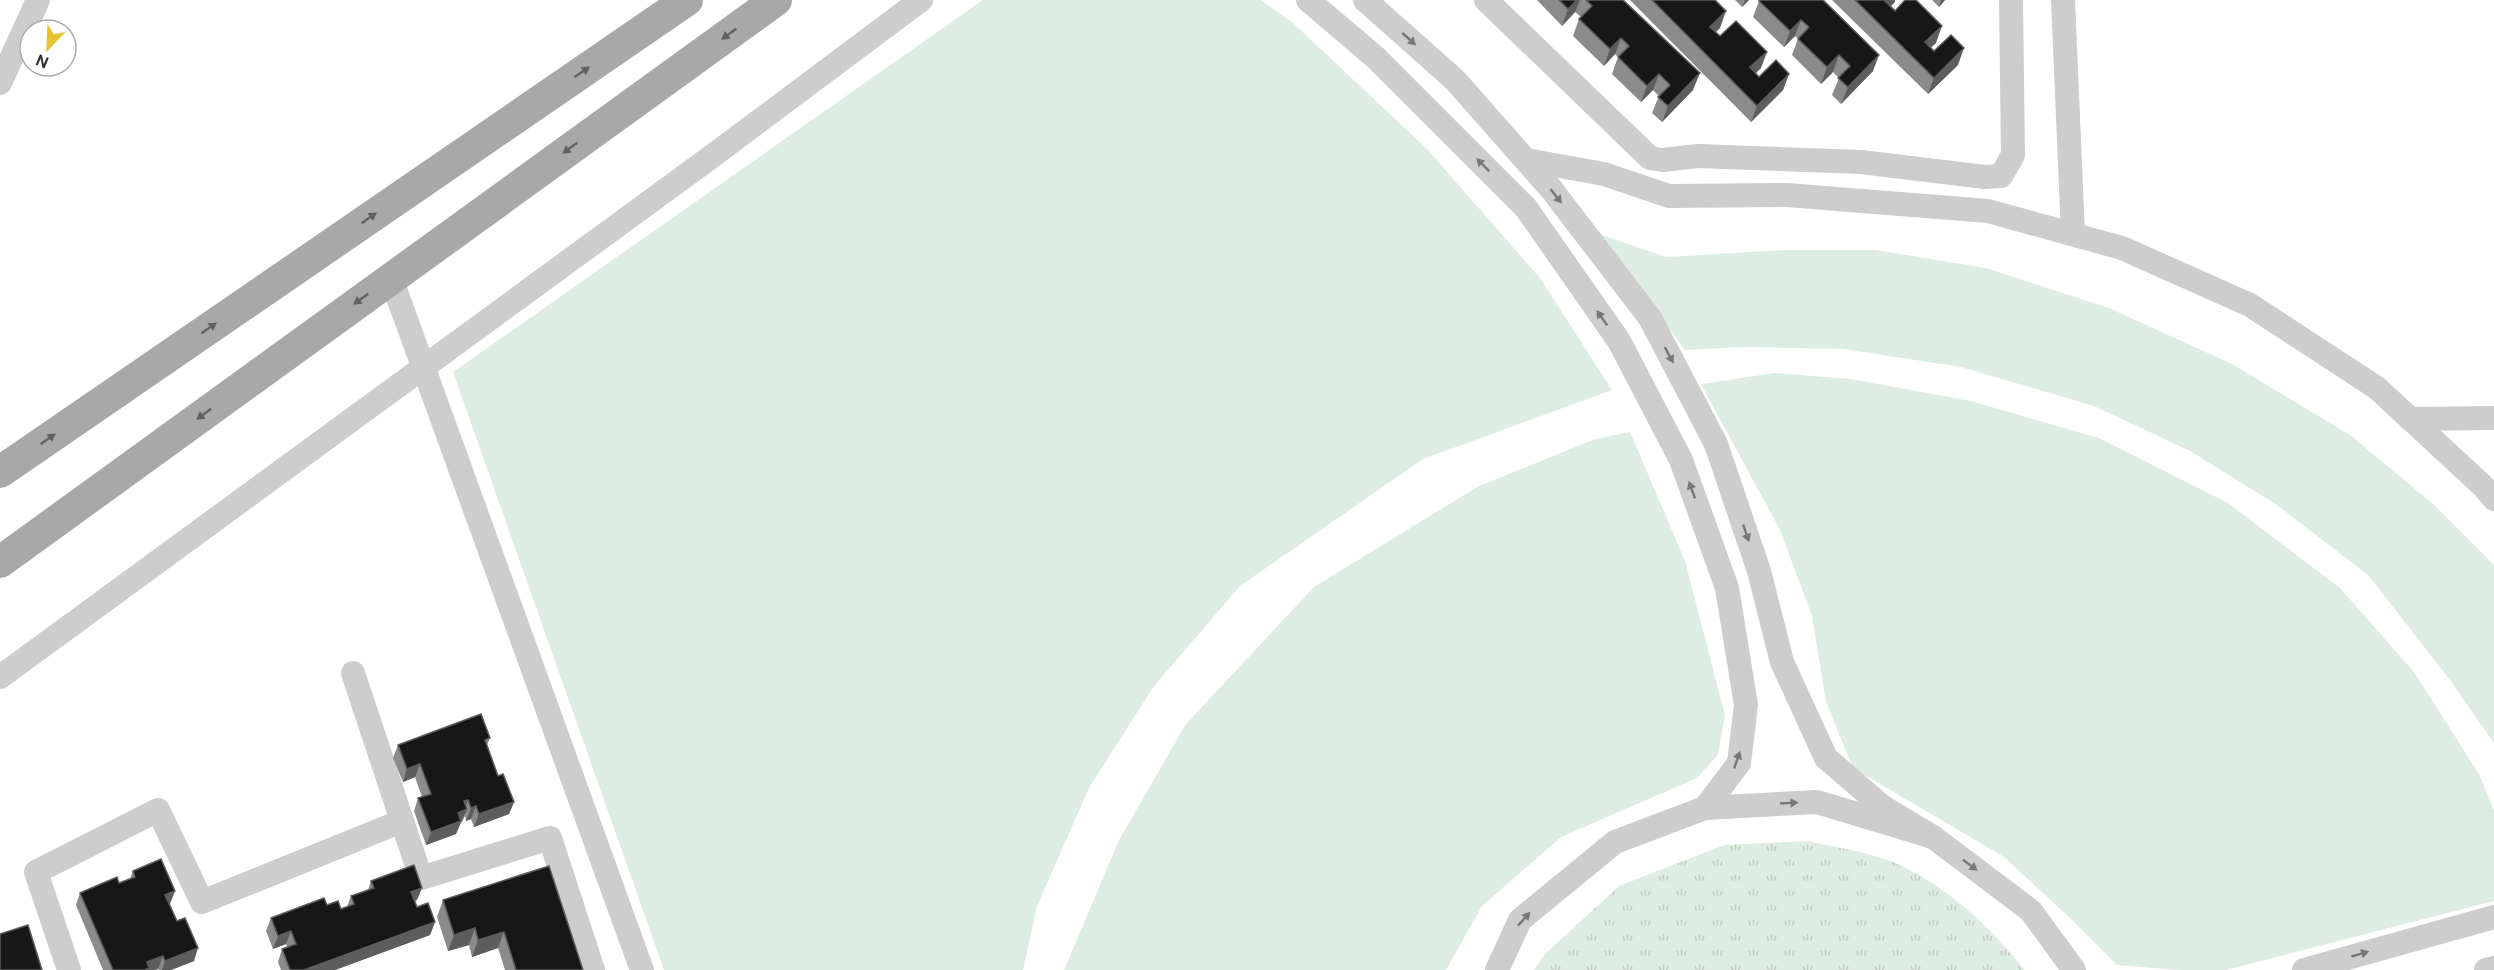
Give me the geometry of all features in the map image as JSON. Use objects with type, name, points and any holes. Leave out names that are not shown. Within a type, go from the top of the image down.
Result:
[{"type":"main road","points":[[0,472],[687,0]]},
{"type":"main road","points":[[0,562],[776,0]]},
{"type":"street","points":[[0,83],[38,0]]},
{"type":"street","points":[[0,677],[921,0]]},
{"type":"street","points":[[1308,0],[1376,58],[1526,208],[1619,341],[1681,460],[1727,588],[1746,705],[1739,763],[1705,808]]},
{"type":"street","points":[[1365,0],[1455,80],[1552,190],[1650,318],[1716,444],[1759,571],[1782,662],[1826,758],[1883,807],[1933,837],[2031,910],[2077,967]]},
{"type":"street","points":[[1486,0],[1650,158],[1662,160],[1698,156],[1861,162],[1985,177],[2001,176],[2013,155],[2011,0]]},
{"type":"street","points":[[2063,0],[2073,234]]},
{"type":"street","points":[[1604,174],[1641,149]]},
{"type":"street","points":[[1526,160],[1604,174],[1669,196],[1787,195],[1988,211],[2122,248],[2250,305],[2377,388],[2484,487],[2494,499]]},
{"type":"street","points":[[391,278],[642,970]]},
{"type":"street","points":[[2410,419],[2494,418]]},
{"type":"street","points":[[353,673],[421,878],[550,838],[593,970]]},
{"type":"street","points":[[1497,970],[1520,920],[1615,842],[1705,808],[1817,802],[1933,837]]},
{"type":"street","points":[[69,970],[36,872],[158,810],[202,902],[402,821]]},
{"type":"street","points":[[2304,970],[2494,917]]},
{"type":"street","points":[[2486,970],[2494,968]]},
{"type":"green space","points":[[983,0],[1261,0],[1293,23],[1427,149],[1540,278],[1612,390],[1423,459],[1240,586],[1154,686],[1089,788],[1037,906],[1023,970],[664,970],[453,372]]},
{"type":"green space","points":[[1599,234],[1666,257],[1786,250],[1876,250],[1986,268],[2109,308],[2232,364],[2350,435],[2433,504],[2494,565],[2494,743],[2447,676],[2368,575],[2277,505],[2190,451],[2094,406],[1961,367],[1844,349],[1741,347],[1685,350]]},
{"type":"green space","points":[[1775,373],[1851,379],[1971,401],[2099,438],[2228,503],[2340,588],[2414,672],[2479,774],[2494,810],[2494,901],[2226,970],[2178,970],[2117,965],[2004,857],[1853,768],[1826,702],[1812,616],[1780,530],[1701,384]]},
{"type":"green space","points":[[1630,432],[1685,561],[1725,715],[1718,755],[1697,778],[1561,837],[1482,906],[1446,970],[1064,970],[1119,840],[1186,724],[1314,587],[1477,487],[1595,439]]},
{"type":"green space","points":[[1809,841],[1885,859],[1924,878],[1980,921],[2024,970],[1534,970],[1545,954],[1619,886],[1724,845]]},
{"type":"building","points":[[1559,0],[1577,0],[1568,9]]},
{"type":"building","points":[[1586,0],[1623,0],[1700,73],[1668,106],[1658,97],[1670,85],[1659,74],[1647,86],[1618,57],[1629,46],[1621,38],[1610,49],[1579,19],[1592,6]]},
{"type":"building","points":[[1652,0],[1715,0],[1726,11],[1710,27],[1720,36],[1736,21],[1767,52],[1750,67],[1759,77],[1776,60],[1789,74],[1757,106]]},
{"type":"building","points":[[1760,0],[1823,0],[1879,55],[1848,87],[1838,78],[1850,66],[1839,55],[1827,67],[1798,39],[1809,27],[1801,20],[1790,31]]},
{"type":"building","points":[[1855,0],[1886,0],[1895,11],[1905,0],[1916,0],[1942,26],[1925,42],[1934,51],[1951,35],[1964,48],[1934,78]]},
{"type":"building","points":[[481,714],[490,738],[485,740],[498,776],[503,774],[514,802],[479,814],[476,806],[471,808],[468,800],[464,801],[467,809],[458,813],[461,821],[431,832],[418,798],[431,794],[420,764],[407,769],[398,745]]},
{"type":"building","points":[[161,859],[175,891],[165,895],[177,921],[185,918],[198,948],[165,961],[163,956],[147,962],[149,968],[145,970],[113,970],[80,893],[117,877],[119,883],[135,877],[133,871]]},
{"type":"building","points":[[414,865],[422,888],[411,892],[417,907],[428,903],[435,922],[304,970],[290,970],[282,949],[296,944],[291,931],[278,936],[271,918],[324,898],[327,905],[338,901],[341,909],[354,904],[351,896],[374,888],[371,881]]},
{"type":"building","points":[[549,866],[583,970],[516,970],[504,932],[478,940],[475,928],[454,935],[443,900]]},
{"type":"building","points":[[28,925],[42,970],[0,970],[0,934]]}]
